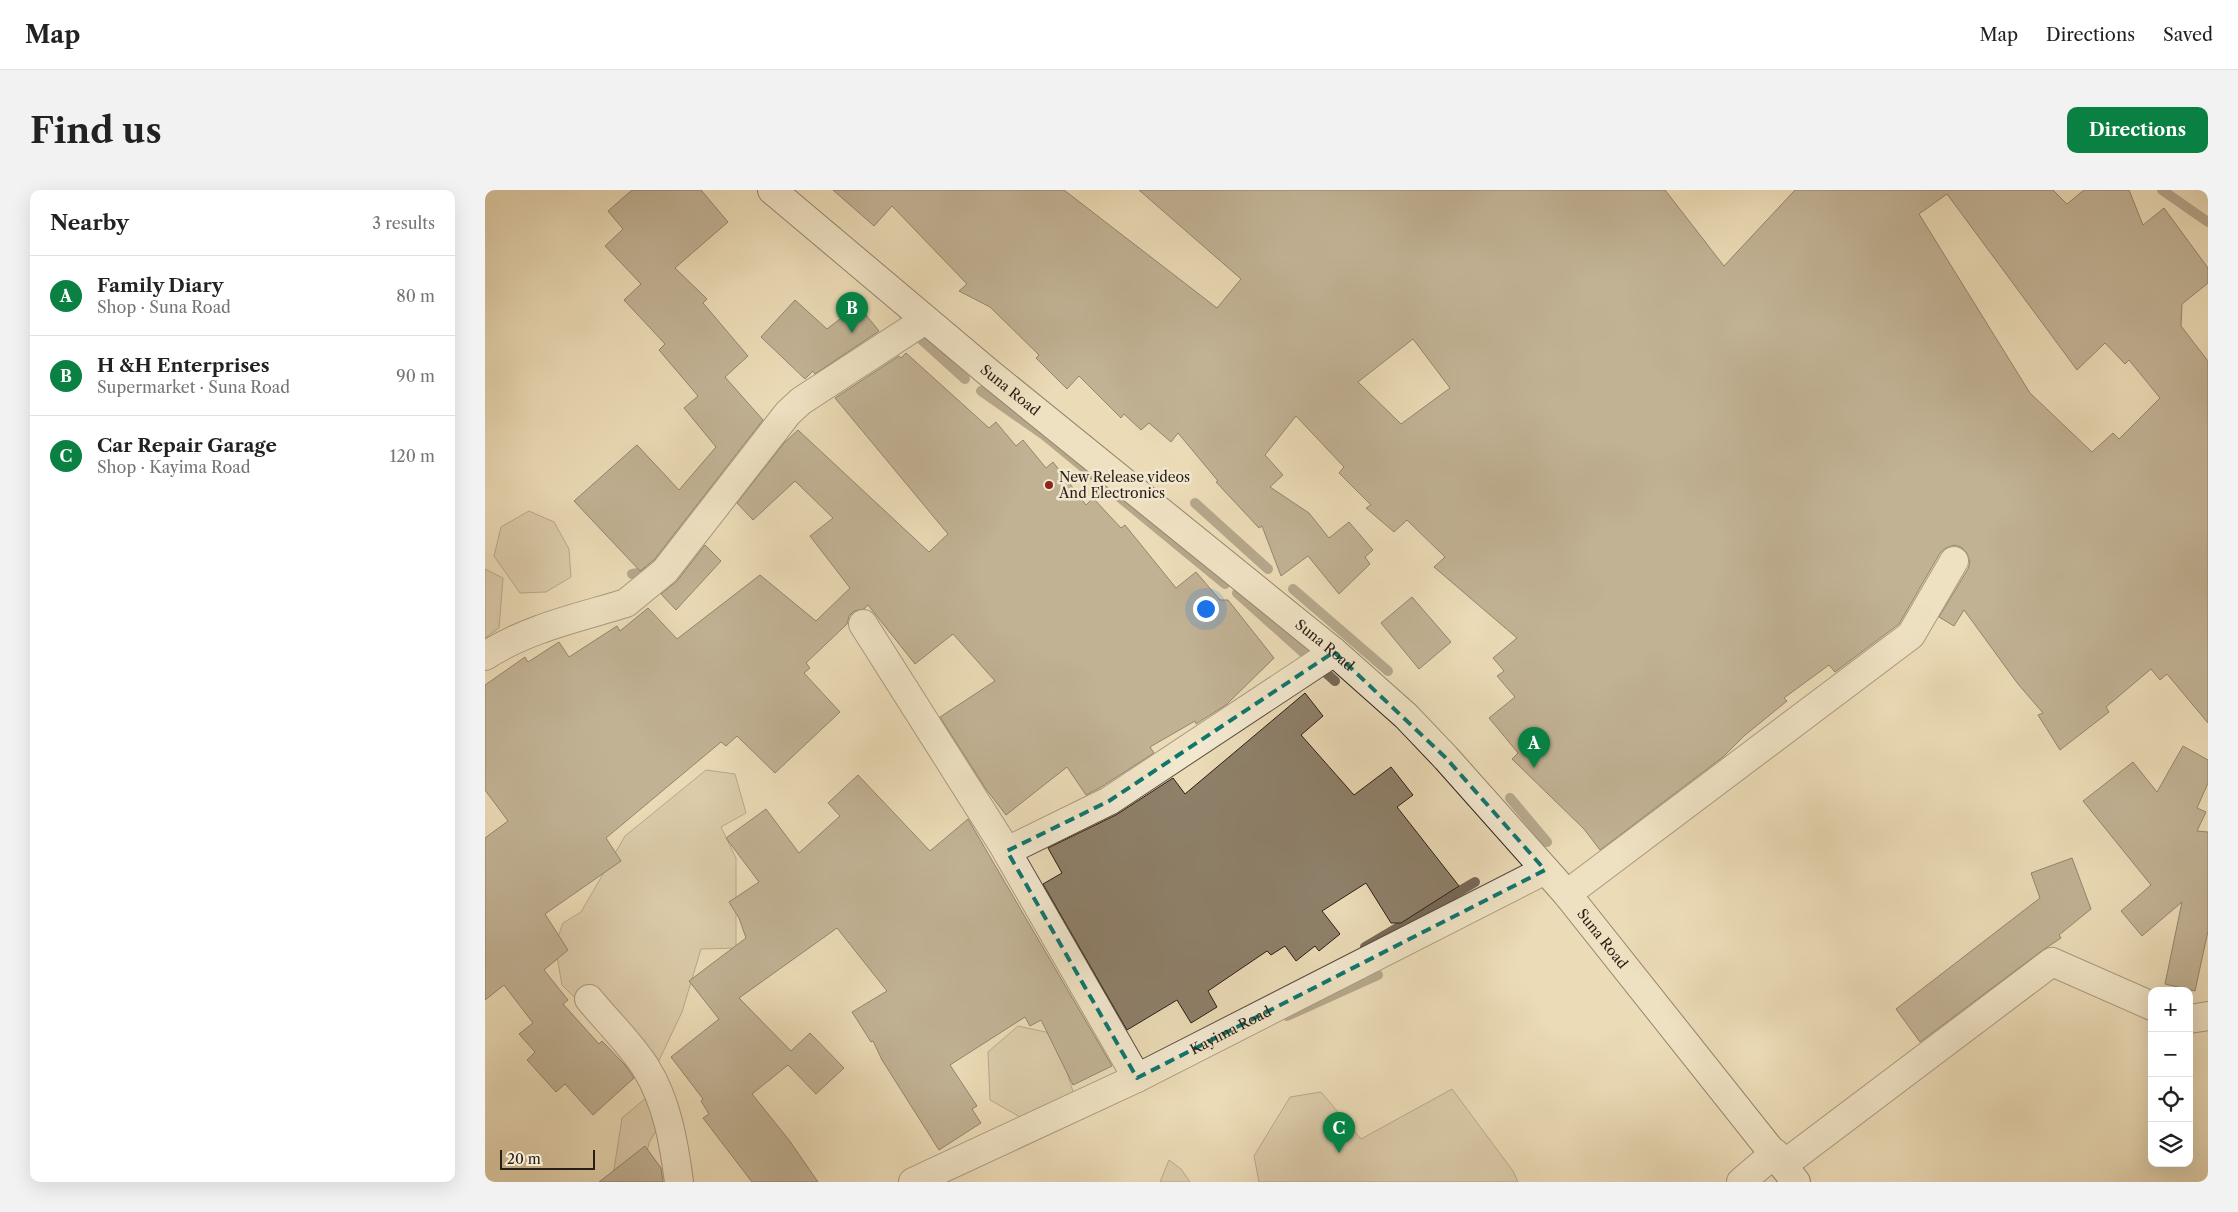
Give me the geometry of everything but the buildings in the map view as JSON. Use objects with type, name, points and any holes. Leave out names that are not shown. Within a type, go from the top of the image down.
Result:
[{"type":"street","name":"Suna Road","points":[[772,190],[925,320],[1334,652],[1406,716],[1567,894],[1785,1167]]},
{"type":"street","points":[[485,656],[512,639],[627,602],[637,596],[665,571],[788,413],[801,402],[925,320]]},
{"type":"street","points":[[1567,894],[1911,635],[1954,561]]},
{"type":"street","points":[[863,624],[1007,852],[1137,1078]]},
{"type":"street","points":[[1007,852],[1109,801],[1334,652]]},
{"type":"street","name":"Kayima Road","points":[[913,1182],[1137,1078],[1545,870]]},
{"type":"street","points":[[1741,1182],[1785,1167],[2053,962],[2148,1004]]},
{"type":"street","points":[[589,999],[645,1066],[656,1086],[675,1147],[679,1182]]},
{"type":"street","points":[[2193,1018],[2208,1016]]},
{"type":"highlighted area","points":[[1334,652],[1446,758],[1545,870],[1137,1078],[1007,851],[1109,801]]},
{"type":"shaded area","points":[[529,511],[554,522],[569,549],[571,577],[546,592],[520,593],[494,556],[501,527]]},
{"type":"shaded area","points":[[485,569],[503,578],[499,628],[485,638]]},
{"type":"shaded area","points":[[706,770],[735,774],[746,813],[721,827],[736,858],[736,948],[701,949],[682,1012],[654,1071],[624,1047],[562,985],[555,945],[563,923],[581,912],[625,836]]},
{"type":"shaded area","points":[[1018,1026],[1055,1034],[1074,1095],[1029,1122],[990,1100],[988,1052]]},
{"type":"shaded area","points":[[1452,1089],[1513,1171],[1518,1182],[1259,1182],[1254,1156],[1290,1097],[1321,1092],[1361,1139]]},
{"type":"shaded area","points":[[647,1097],[658,1127],[649,1143],[640,1182],[612,1182],[622,1118]]},
{"type":"shaded area","points":[[1169,1160],[1181,1169],[1190,1182],[1160,1182]]},
{"type":"waterway","points":[[2162,190],[2208,222]]},
{"type":"waterway","points":[[911,330],[965,379]]},
{"type":"waterway","points":[[981,391],[1044,435],[1225,584]]},
{"type":"waterway","points":[[1195,503],[1268,569]]},
{"type":"waterway","points":[[632,574],[651,571],[653,568]]},
{"type":"waterway","points":[[1293,589],[1388,671]]},
{"type":"waterway","points":[[1237,593],[1335,681]]},
{"type":"waterway","points":[[1510,798],[1547,842]]},
{"type":"waterway","points":[[1365,947],[1475,882]]},
{"type":"waterway","points":[[1287,1016],[1378,975]]},
{"type":"place","name":"H &H Enterprises","points":[[852,333]]},
{"type":"place","name":"New Release videos And Electronics","points":[[1049,485]]},
{"type":"place","name":"Family Diary","points":[[1534,768]]},
{"type":"place","name":"Car Repair Garage","points":[[1339,1153]]}]
